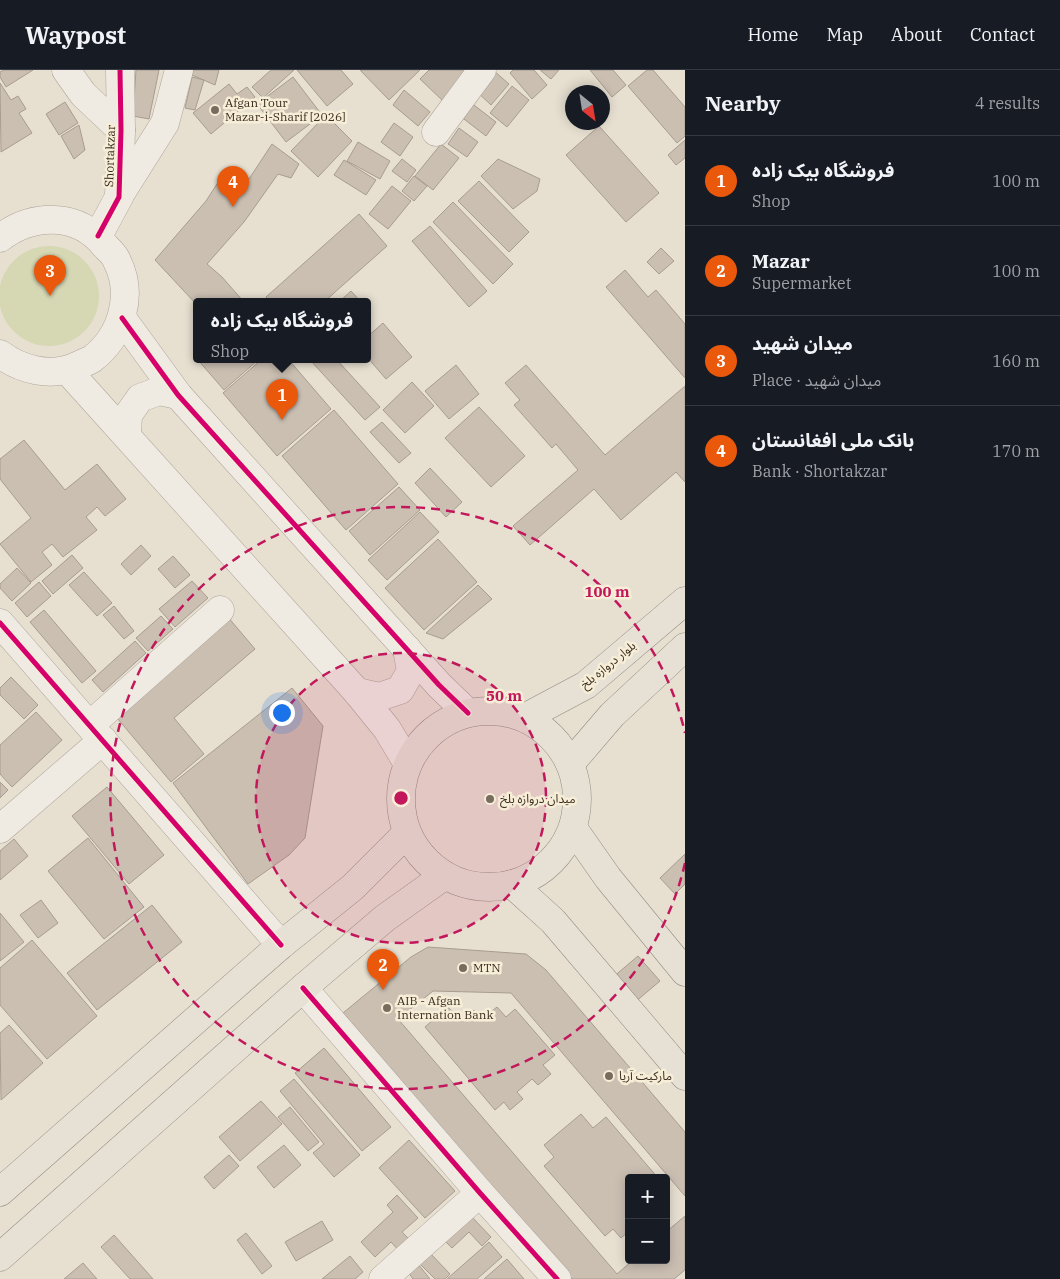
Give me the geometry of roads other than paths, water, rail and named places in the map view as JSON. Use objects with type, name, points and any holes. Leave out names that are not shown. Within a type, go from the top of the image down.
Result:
[{"type":"main road","name":"بلوار دروازه بلخ","points":[[524,718],[586,685],[685,601]]},
{"type":"main road","points":[[570,764],[612,715],[685,647]]},
{"type":"main road","points":[[496,711],[524,718],[552,737],[570,764],[576,785],[577,807],[572,828],[549,864],[512,884],[477,887],[444,876],[422,858],[407,833],[401,810],[401,787],[408,764],[422,741],[443,724],[468,713],[496,711]]},
{"type":"main road","points":[[572,828],[608,878],[685,972]]},
{"type":"main road","points":[[0,1192],[281,945],[353,887],[407,833]]},
{"type":"main road","points":[[0,1257],[384,918],[444,876]]},
{"type":"main road","points":[[512,884],[553,921],[685,1076]]},
{"type":"street","points":[[66,70],[83,94],[121,130]]},
{"type":"street","name":"Shortakzar","points":[[98,236],[119,197],[120,70]]},
{"type":"street","points":[[119,197],[166,123],[179,70]]},
{"type":"street","points":[[436,132],[482,70]]},
{"type":"street","points":[[0,238],[13,228],[34,221],[57,220],[78,225],[98,236],[117,260],[126,289],[122,318],[110,342],[91,360],[67,370],[38,372],[4,361]]},
{"type":"street","points":[[122,318],[178,395],[439,685],[468,713]]},
{"type":"street","points":[[67,370],[127,434],[357,692],[387,730],[408,764]]},
{"type":"street","points":[[127,434],[128,414],[140,398],[159,391],[178,395]]},
{"type":"street","points":[[0,829],[220,610]]},
{"type":"street","points":[[0,623],[281,945]]},
{"type":"street","points":[[357,692],[379,697],[400,690],[410,670],[407,649]]},
{"type":"street","points":[[303,988],[557,1279]]},
{"type":"street","points":[[382,1279],[480,1193]]},
{"type":"place","name":"Afgan Tour Mazar-i-Sharif [2026]","points":[[215,110]]},
{"type":"place","name":"بانک ملی افغانستان","points":[[233,207]]},
{"type":"place","name":"میدان شهید","points":[[50,296]]},
{"type":"place","name":"فروشگاه بیک زاده","points":[[282,420]]},
{"type":"place","name":"میدان دروازه بلخ","points":[[490,799]]},
{"type":"place","name":"MTN","points":[[463,968]]},
{"type":"place","name":"Mazar","points":[[383,990]]},
{"type":"place","name":"AIB - Afgan Internation Bank","points":[[387,1008]]},
{"type":"place","name":"مارکیت آریا","points":[[609,1076]]}]
